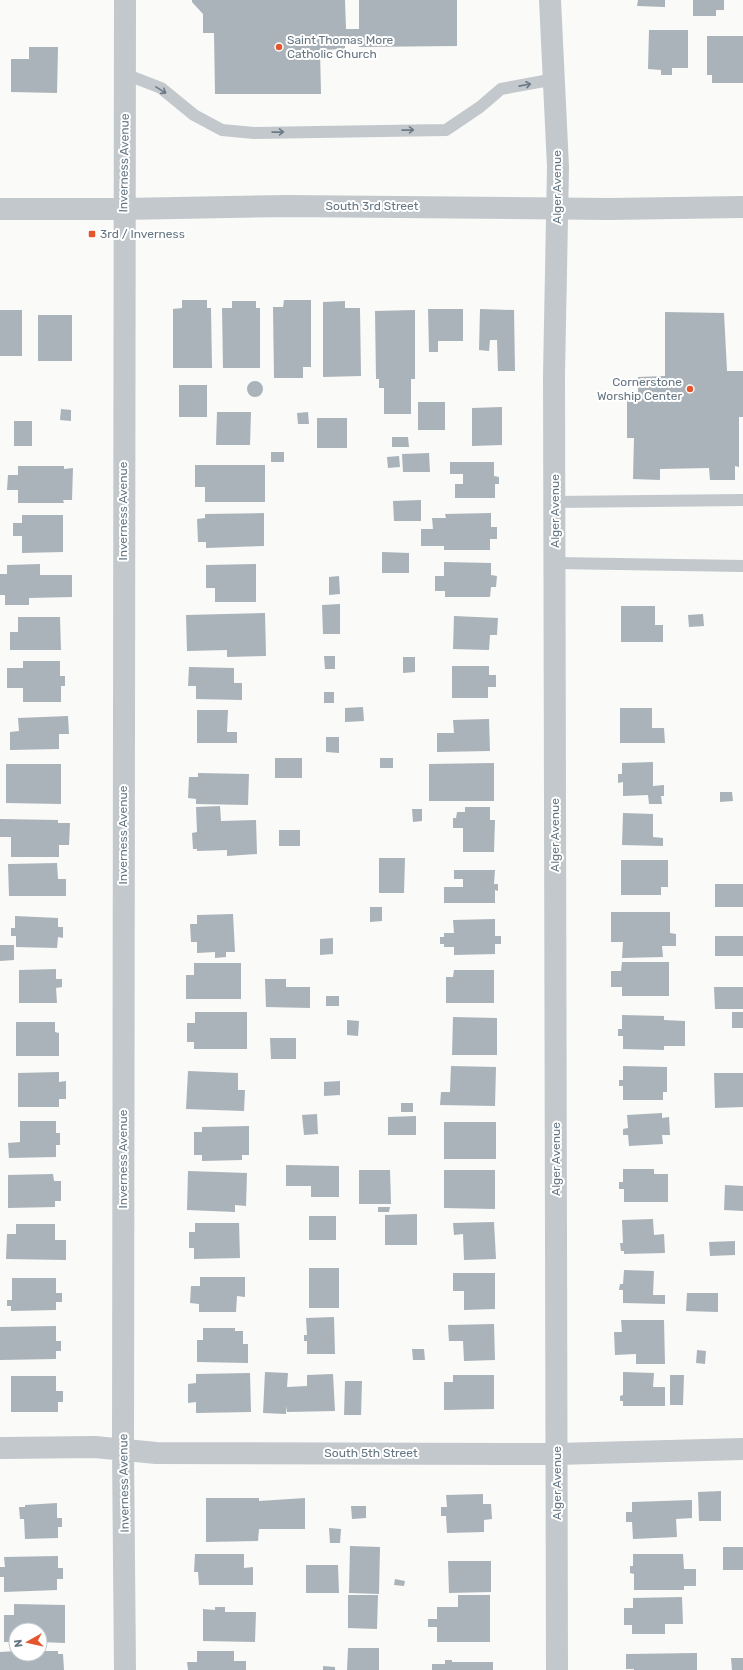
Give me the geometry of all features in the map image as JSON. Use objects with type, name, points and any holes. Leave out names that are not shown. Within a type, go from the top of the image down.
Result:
[{"type":"street","name":"Inverness Avenue","points":[[125,0],[123,1450],[125,1670]]},
{"type":"street","name":"Alger Avenue","points":[[550,0],[555,79],[558,167],[554,375],[557,1670]]},
{"type":"street","name":"South 3rd Street","points":[[0,208],[287,206],[557,207],[609,209],[743,207]]},
{"type":"street","name":"South 5th Street","points":[[0,1448],[95,1447],[156,1453],[556,1454],[743,1449]]},
{"type":"lane","points":[[125,74],[161,88],[194,115],[222,130],[254,133],[446,130],[480,107],[501,89],[555,79]]},
{"type":"lane","points":[[555,502],[743,500]]},
{"type":"lane","points":[[555,563],[743,566]]},
{"type":"building","name":"Saint Thomas More Catholic Church","points":[[192,0],[345,0],[346,29],[359,29],[359,0],[457,0],[457,46],[359,47],[358,39],[345,39],[345,49],[320,50],[321,94],[215,94],[214,33],[203,33],[203,14],[192,2]]},
{"type":"building","points":[[638,0],[665,0],[665,7],[637,6]]},
{"type":"building","points":[[693,0],[724,0],[724,10],[716,10],[716,16],[693,16]]},
{"type":"building","points":[[649,30],[688,30],[688,68],[672,68],[672,75],[661,75],[661,70],[648,69]]},
{"type":"building","points":[[707,36],[743,36],[743,83],[712,83],[712,75],[707,75]]},
{"type":"building","points":[[29,47],[58,47],[57,93],[11,92],[11,59],[29,59]]},
{"type":"building","points":[[182,300],[207,300],[207,308],[211,308],[212,368],[173,368],[173,309],[182,308]]},
{"type":"building","points":[[284,300],[311,300],[311,367],[303,367],[303,378],[274,378],[273,307],[283,307]]},
{"type":"building","points":[[232,301],[256,301],[256,308],[260,308],[260,368],[223,368],[222,308],[232,308]]},
{"type":"building","points":[[345,301],[345,308],[360,308],[361,376],[323,377],[323,302]]},
{"type":"building","points":[[428,309],[463,309],[463,341],[438,341],[438,352],[429,352]]},
{"type":"building","points":[[480,309],[514,310],[515,371],[498,371],[497,340],[490,340],[489,351],[479,350]]},
{"type":"building","points":[[0,310],[22,310],[22,356],[0,356]]},
{"type":"building","points":[[415,310],[415,379],[411,379],[411,414],[384,414],[384,388],[379,388],[379,379],[376,379],[375,311]]},
{"type":"building","name":"Cornerstone Worship Center","points":[[665,312],[724,313],[727,371],[743,371],[743,417],[739,417],[739,467],[735,466],[735,480],[710,480],[709,468],[660,469],[660,480],[633,479],[634,438],[627,438],[627,401],[638,401],[638,377],[665,376]]},
{"type":"building","points":[[38,315],[72,315],[72,361],[38,361]]},
{"type":"building","points":[[252,381],[258,381],[263,386],[261,395],[258,397],[252,397],[247,392],[247,386]]},
{"type":"building","points":[[179,385],[207,385],[207,417],[179,417]]},
{"type":"building","points":[[418,402],[445,402],[445,430],[418,430]]},
{"type":"building","points":[[502,407],[502,445],[472,446],[472,408]]},
{"type":"building","points":[[61,409],[71,410],[71,421],[60,420]]},
{"type":"building","points":[[217,412],[251,412],[250,445],[216,445]]},
{"type":"building","points":[[308,412],[309,424],[298,424],[297,413]]},
{"type":"building","points":[[317,418],[347,418],[347,448],[317,448]]},
{"type":"building","points":[[14,421],[32,421],[32,446],[14,446]]},
{"type":"building","points":[[392,437],[408,437],[409,447],[392,447]]},
{"type":"building","points":[[271,452],[284,452],[284,462],[271,462]]},
{"type":"building","points":[[429,453],[430,472],[403,472],[402,454]]},
{"type":"building","points":[[399,456],[400,467],[388,468],[387,457]]},
{"type":"building","points":[[450,462],[494,462],[494,476],[499,477],[499,484],[495,484],[495,498],[455,498],[455,484],[463,484],[463,474],[450,474]]},
{"type":"building","points":[[195,465],[265,465],[265,502],[205,502],[205,487],[195,487]]},
{"type":"building","points":[[18,466],[64,466],[64,469],[73,468],[72,500],[63,500],[64,503],[18,503],[18,490],[7,490],[8,475],[18,475]]},
{"type":"building","points":[[421,500],[421,521],[394,521],[393,501]]},
{"type":"building","points":[[264,513],[264,546],[206,548],[206,542],[198,542],[197,519],[205,518],[205,514]]},
{"type":"building","points":[[491,513],[491,527],[497,527],[497,539],[490,539],[490,550],[444,550],[444,546],[421,546],[421,529],[433,529],[432,518],[446,518],[445,514]]},
{"type":"building","points":[[22,515],[63,515],[63,552],[22,553],[22,536],[13,536],[13,523],[22,523]]},
{"type":"building","points":[[382,552],[409,553],[409,573],[382,573]]},
{"type":"building","points":[[444,562],[491,563],[491,575],[497,576],[496,587],[491,587],[490,597],[445,597],[445,591],[435,591],[435,576],[444,576]]},
{"type":"building","points":[[40,564],[40,575],[72,575],[72,597],[29,598],[29,605],[5,605],[5,595],[0,595],[0,574],[7,574],[7,565]]},
{"type":"building","points":[[256,564],[256,602],[215,602],[215,588],[206,588],[206,565]]},
{"type":"building","points":[[339,576],[340,594],[329,595],[329,577]]},
{"type":"building","points":[[340,604],[340,634],[323,634],[322,605]]},
{"type":"building","points":[[621,606],[655,606],[655,625],[663,625],[663,642],[621,642]]},
{"type":"building","points":[[265,613],[266,656],[227,657],[227,650],[187,651],[186,615]]},
{"type":"building","points":[[703,614],[704,626],[689,627],[688,615]]},
{"type":"building","points":[[454,616],[498,618],[497,635],[490,635],[489,650],[453,649]]},
{"type":"building","points":[[18,617],[60,617],[61,650],[10,650],[10,632],[18,632]]},
{"type":"building","points":[[324,656],[335,656],[335,669],[325,669]]},
{"type":"building","points":[[403,657],[415,657],[415,672],[403,673]]},
{"type":"building","points":[[23,661],[60,661],[60,676],[65,676],[65,686],[61,686],[61,702],[23,702],[23,688],[7,688],[7,668],[23,668]]},
{"type":"building","points":[[452,666],[489,666],[489,675],[496,675],[496,687],[488,687],[488,698],[452,698]]},
{"type":"building","points":[[189,667],[234,668],[234,683],[242,683],[242,700],[196,699],[196,686],[188,686]]},
{"type":"building","points":[[324,692],[334,692],[334,703],[324,703]]},
{"type":"building","points":[[363,707],[364,721],[345,722],[345,708]]},
{"type":"building","points":[[620,708],[652,708],[652,728],[664,728],[665,743],[620,743]]},
{"type":"building","points":[[197,710],[228,710],[227,732],[237,732],[237,743],[197,743]]},
{"type":"building","points":[[68,716],[69,734],[59,734],[59,749],[10,750],[10,732],[19,731],[18,718]]},
{"type":"building","points":[[489,719],[490,751],[437,752],[437,733],[454,733],[453,720]]},
{"type":"building","points":[[326,737],[339,737],[339,753],[326,752]]},
{"type":"building","points":[[275,758],[302,758],[302,778],[275,778]]},
{"type":"building","points":[[380,758],[393,758],[393,768],[380,768]]},
{"type":"building","points":[[653,762],[653,786],[664,785],[664,796],[661,796],[662,804],[649,804],[648,795],[623,796],[623,782],[618,783],[618,774],[622,774],[622,763]]},
{"type":"building","points":[[494,763],[494,801],[429,801],[429,764]]},
{"type":"building","points":[[6,764],[61,764],[61,804],[6,803]]},
{"type":"building","points":[[198,773],[249,774],[248,805],[196,804],[196,799],[188,798],[189,777],[198,777]]},
{"type":"building","points":[[720,792],[732,792],[733,801],[720,802]]},
{"type":"building","points":[[220,806],[221,821],[256,820],[257,854],[227,856],[227,850],[197,851],[197,849],[193,849],[192,833],[197,832],[196,807]]},
{"type":"building","points":[[465,807],[490,807],[490,820],[495,820],[494,852],[463,852],[463,828],[453,828],[453,818],[456,818],[457,812],[465,812]]},
{"type":"building","points":[[412,809],[422,809],[422,821],[413,822]]},
{"type":"building","points":[[623,813],[653,814],[653,837],[663,838],[663,846],[622,845]]},
{"type":"building","points":[[0,819],[58,820],[58,823],[70,823],[69,845],[59,845],[59,857],[11,857],[11,837],[0,837]]},
{"type":"building","points":[[279,830],[300,830],[300,846],[279,846]]},
{"type":"building","points":[[379,858],[405,858],[404,893],[379,893]]},
{"type":"building","points":[[621,860],[668,860],[668,887],[661,887],[661,895],[621,895]]},
{"type":"building","points":[[57,863],[58,879],[66,879],[66,896],[9,896],[8,864]]},
{"type":"building","points":[[454,870],[495,870],[494,884],[498,884],[498,891],[495,890],[495,903],[444,903],[444,887],[463,887],[463,879],[454,879]]},
{"type":"building","points":[[715,884],[743,884],[743,907],[715,907]]},
{"type":"building","points":[[370,907],[382,907],[382,921],[370,922]]},
{"type":"building","points":[[611,912],[670,912],[670,933],[676,934],[676,946],[662,946],[663,957],[622,958],[623,942],[611,942]]},
{"type":"building","points":[[233,914],[235,952],[226,952],[226,957],[215,958],[215,952],[197,953],[197,942],[191,942],[190,924],[197,924],[197,915]]},
{"type":"building","points":[[15,916],[58,918],[58,927],[63,927],[63,938],[58,937],[57,948],[16,947],[16,936],[11,936],[11,928],[15,928]]},
{"type":"building","points":[[495,919],[495,936],[501,936],[501,944],[495,944],[495,954],[454,955],[454,947],[444,947],[444,944],[440,944],[440,937],[444,937],[444,933],[454,933],[453,920]]},
{"type":"building","points":[[715,936],[743,936],[743,956],[715,956]]},
{"type":"building","points":[[333,938],[333,954],[320,955],[320,939]]},
{"type":"building","points":[[0,945],[14,945],[14,960],[0,961]]},
{"type":"building","points":[[622,962],[669,962],[669,996],[622,996],[622,987],[611,987],[611,971],[621,971]]},
{"type":"building","points":[[194,963],[241,963],[241,999],[186,999],[186,975],[194,975]]},
{"type":"building","points":[[56,969],[56,979],[62,979],[62,987],[56,988],[57,1003],[19,1003],[19,970]]},
{"type":"building","points":[[454,970],[494,970],[494,1003],[446,1003],[446,977],[453,977]]},
{"type":"building","points":[[265,979],[286,979],[286,987],[310,987],[310,1008],[266,1007]]},
{"type":"building","points":[[714,987],[743,987],[743,1009],[715,1009]]},
{"type":"building","points":[[326,996],[339,996],[339,1006],[326,1006]]},
{"type":"building","points":[[195,1012],[247,1012],[247,1049],[194,1049],[194,1042],[187,1042],[187,1023],[195,1023]]},
{"type":"building","points":[[732,1012],[743,1012],[743,1028],[732,1028]]},
{"type":"building","points":[[622,1015],[664,1016],[664,1020],[685,1021],[685,1046],[664,1046],[664,1050],[623,1049],[623,1036],[618,1036],[618,1029],[622,1029]]},
{"type":"building","points":[[453,1017],[497,1018],[497,1055],[452,1055]]},
{"type":"building","points":[[347,1020],[359,1021],[358,1036],[347,1035]]},
{"type":"building","points":[[16,1022],[55,1022],[55,1032],[59,1033],[59,1056],[16,1056]]},
{"type":"building","points":[[270,1038],[296,1038],[296,1059],[271,1059]]},
{"type":"building","points":[[451,1066],[496,1067],[495,1106],[440,1105],[441,1092],[450,1092]]},
{"type":"building","points":[[623,1066],[667,1067],[667,1092],[663,1092],[663,1100],[623,1100],[623,1086],[619,1086],[619,1080],[623,1080]]},
{"type":"building","points":[[188,1071],[238,1073],[238,1090],[245,1090],[244,1111],[186,1109]]},
{"type":"building","points":[[59,1072],[59,1082],[66,1081],[66,1099],[59,1099],[59,1107],[18,1107],[18,1073]]},
{"type":"building","points":[[714,1073],[743,1073],[743,1107],[715,1108]]},
{"type":"building","points":[[340,1081],[340,1095],[324,1096],[324,1082]]},
{"type":"building","points":[[401,1103],[413,1103],[413,1112],[401,1112]]},
{"type":"building","points":[[662,1113],[662,1118],[669,1117],[670,1135],[662,1135],[663,1144],[629,1146],[628,1135],[623,1135],[623,1129],[628,1128],[627,1115]]},
{"type":"building","points":[[317,1114],[318,1134],[304,1135],[302,1115]]},
{"type":"building","points":[[416,1116],[416,1135],[388,1135],[388,1117]]},
{"type":"building","points":[[20,1121],[56,1121],[56,1133],[60,1133],[60,1145],[56,1145],[56,1157],[9,1158],[8,1143],[20,1142]]},
{"type":"building","points":[[444,1122],[496,1122],[496,1159],[444,1159]]},
{"type":"building","points":[[249,1126],[249,1155],[242,1155],[242,1160],[202,1161],[202,1155],[194,1155],[194,1132],[202,1132],[202,1127]]},
{"type":"building","points":[[286,1165],[339,1166],[339,1197],[311,1197],[311,1186],[286,1186]]},
{"type":"building","points":[[623,1169],[654,1169],[654,1174],[668,1174],[668,1202],[624,1202],[624,1189],[619,1189],[619,1182],[623,1182]]},
{"type":"building","points":[[359,1170],[390,1170],[391,1204],[359,1204]]},
{"type":"building","points":[[444,1170],[495,1170],[495,1209],[444,1208]]},
{"type":"building","points":[[188,1171],[247,1173],[246,1206],[235,1205],[235,1212],[187,1210]]},
{"type":"building","points":[[53,1174],[54,1181],[61,1181],[61,1201],[55,1201],[55,1207],[8,1208],[8,1175]]},
{"type":"building","points":[[725,1185],[743,1186],[743,1211],[724,1210]]},
{"type":"building","points":[[378,1207],[390,1207],[389,1212],[378,1212]]},
{"type":"building","points":[[417,1214],[417,1245],[385,1245],[385,1215]]},
{"type":"building","points":[[309,1216],[336,1216],[336,1240],[309,1240]]},
{"type":"building","points":[[653,1219],[654,1235],[664,1234],[665,1253],[624,1254],[624,1251],[621,1251],[620,1243],[623,1243],[622,1220]]},
{"type":"building","points":[[494,1222],[496,1259],[464,1260],[463,1234],[454,1235],[453,1223]]},
{"type":"building","points":[[195,1223],[239,1223],[240,1258],[194,1259],[194,1248],[189,1248],[189,1232],[195,1232]]},
{"type":"building","points":[[16,1224],[55,1224],[55,1240],[66,1240],[66,1260],[6,1259],[7,1234],[16,1234]]},
{"type":"building","points":[[735,1241],[735,1255],[710,1256],[709,1242]]},
{"type":"building","points":[[309,1268],[339,1268],[339,1308],[309,1308]]},
{"type":"building","points":[[624,1270],[654,1271],[653,1295],[665,1295],[665,1304],[623,1303],[623,1290],[619,1290],[620,1284],[623,1284]]},
{"type":"building","points":[[453,1273],[495,1273],[495,1309],[464,1310],[464,1291],[453,1291]]},
{"type":"building","points":[[200,1277],[245,1277],[245,1297],[237,1296],[236,1312],[199,1312],[199,1304],[190,1303],[191,1286],[200,1286]]},
{"type":"building","points":[[12,1278],[56,1278],[56,1293],[62,1293],[62,1302],[56,1302],[56,1310],[11,1311],[11,1306],[7,1306],[7,1300],[12,1300]]},
{"type":"building","points":[[687,1293],[718,1293],[718,1312],[686,1311]]},
{"type":"building","points":[[334,1317],[335,1354],[307,1354],[307,1341],[304,1341],[304,1335],[307,1335],[306,1318]]},
{"type":"building","points":[[621,1320],[664,1320],[665,1364],[636,1364],[636,1354],[615,1355],[614,1332],[622,1332]]},
{"type":"building","points":[[494,1324],[495,1360],[464,1361],[463,1341],[449,1341],[448,1325]]},
{"type":"building","points":[[56,1326],[56,1341],[61,1341],[61,1351],[56,1351],[56,1359],[0,1360],[0,1327]]},
{"type":"building","points":[[203,1328],[235,1328],[235,1331],[243,1331],[243,1344],[248,1344],[248,1363],[197,1362],[197,1340],[203,1340]]},
{"type":"building","points":[[412,1349],[424,1349],[425,1360],[413,1360]]},
{"type":"building","points":[[697,1350],[706,1351],[705,1364],[696,1363]]},
{"type":"building","points":[[265,1372],[288,1373],[287,1387],[307,1386],[307,1375],[333,1374],[335,1411],[287,1412],[286,1406],[286,1414],[263,1413]]},
{"type":"building","points":[[623,1372],[654,1373],[653,1387],[665,1387],[665,1406],[623,1406],[623,1401],[620,1401],[620,1396],[623,1395]]},
{"type":"building","points":[[250,1373],[251,1412],[196,1413],[196,1402],[188,1403],[188,1384],[196,1383],[196,1374]]},
{"type":"building","points":[[453,1375],[494,1375],[494,1409],[444,1410],[444,1382],[453,1382]]},
{"type":"building","points":[[670,1375],[684,1375],[683,1405],[670,1405]]},
{"type":"building","points":[[11,1376],[56,1376],[56,1391],[63,1391],[63,1402],[58,1402],[58,1412],[11,1412]]},
{"type":"building","points":[[345,1381],[362,1381],[361,1415],[344,1415]]},
{"type":"building","points":[[721,1491],[721,1521],[699,1521],[698,1492]]},
{"type":"building","points":[[483,1494],[483,1504],[491,1504],[492,1519],[484,1520],[484,1532],[447,1533],[446,1516],[441,1516],[441,1507],[447,1507],[446,1495]]},
{"type":"building","points":[[206,1498],[259,1498],[259,1501],[305,1498],[305,1529],[259,1529],[258,1541],[206,1542]]},
{"type":"building","points":[[692,1500],[692,1518],[676,1519],[677,1537],[633,1539],[632,1522],[626,1522],[626,1512],[632,1512],[632,1502]]},
{"type":"building","points":[[57,1503],[57,1518],[62,1518],[62,1527],[58,1527],[58,1538],[25,1539],[24,1519],[20,1519],[19,1507],[25,1507],[25,1505]]},
{"type":"building","points":[[351,1506],[366,1506],[366,1518],[352,1519]]},
{"type":"building","points":[[329,1528],[341,1529],[340,1543],[330,1543]]},
{"type":"building","points":[[350,1546],[380,1547],[379,1594],[349,1593]]},
{"type":"building","points":[[723,1547],[743,1547],[743,1570],[723,1570]]},
{"type":"building","points":[[195,1554],[244,1554],[244,1568],[253,1567],[253,1585],[199,1585],[198,1572],[194,1572]]},
{"type":"building","points":[[633,1554],[683,1554],[684,1569],[696,1569],[696,1586],[684,1586],[684,1590],[634,1590],[634,1574],[630,1573],[630,1566],[633,1566]]},
{"type":"building","points":[[58,1556],[58,1568],[63,1568],[63,1579],[57,1579],[57,1590],[4,1592],[4,1577],[0,1577],[0,1567],[5,1567],[4,1557]]},
{"type":"building","points":[[448,1561],[491,1561],[491,1592],[449,1593]]},
{"type":"building","points":[[306,1565],[338,1565],[339,1593],[306,1593]]},
{"type":"building","points":[[395,1579],[405,1581],[404,1586],[394,1585]]},
{"type":"building","points":[[348,1595],[378,1595],[377,1629],[348,1628]]},
{"type":"building","points":[[458,1595],[490,1595],[490,1642],[437,1642],[437,1627],[428,1627],[428,1619],[437,1619],[437,1607],[458,1607]]},
{"type":"building","points":[[682,1597],[683,1624],[665,1624],[665,1634],[632,1634],[632,1625],[624,1625],[624,1608],[633,1608],[633,1598]]},
{"type":"building","points":[[14,1604],[65,1605],[65,1643],[48,1642],[48,1622],[8,1622],[8,1642],[4,1642],[4,1615],[14,1615]]},
{"type":"building","points":[[215,1607],[225,1607],[225,1612],[256,1612],[255,1642],[203,1641],[203,1609],[215,1610]]},
{"type":"building","points":[[348,1648],[379,1648],[379,1670],[347,1670]]},
{"type":"building","points":[[48,1651],[58,1651],[58,1654],[63,1654],[64,1670],[0,1670],[0,1652],[8,1652],[8,1662],[48,1662]]},
{"type":"building","points":[[197,1651],[234,1651],[234,1661],[246,1661],[246,1670],[188,1670],[187,1662],[197,1662]]},
{"type":"building","points":[[697,1653],[697,1670],[626,1669],[626,1654]]},
{"type":"building","points":[[731,1658],[743,1658],[743,1670],[732,1670]]},
{"type":"building","points":[[445,1660],[452,1660],[452,1662],[493,1662],[493,1670],[432,1670],[432,1664],[445,1664]]},
{"type":"building","points":[[323,1666],[335,1667],[335,1670],[323,1670]]},
{"type":"place","name":"Saint Thomas More Catholic Church","points":[[279,47]]},
{"type":"place","name":"3rd / Inverness","points":[[92,234]]},
{"type":"place","name":"Cornerstone Worship Center","points":[[690,389]]}]
